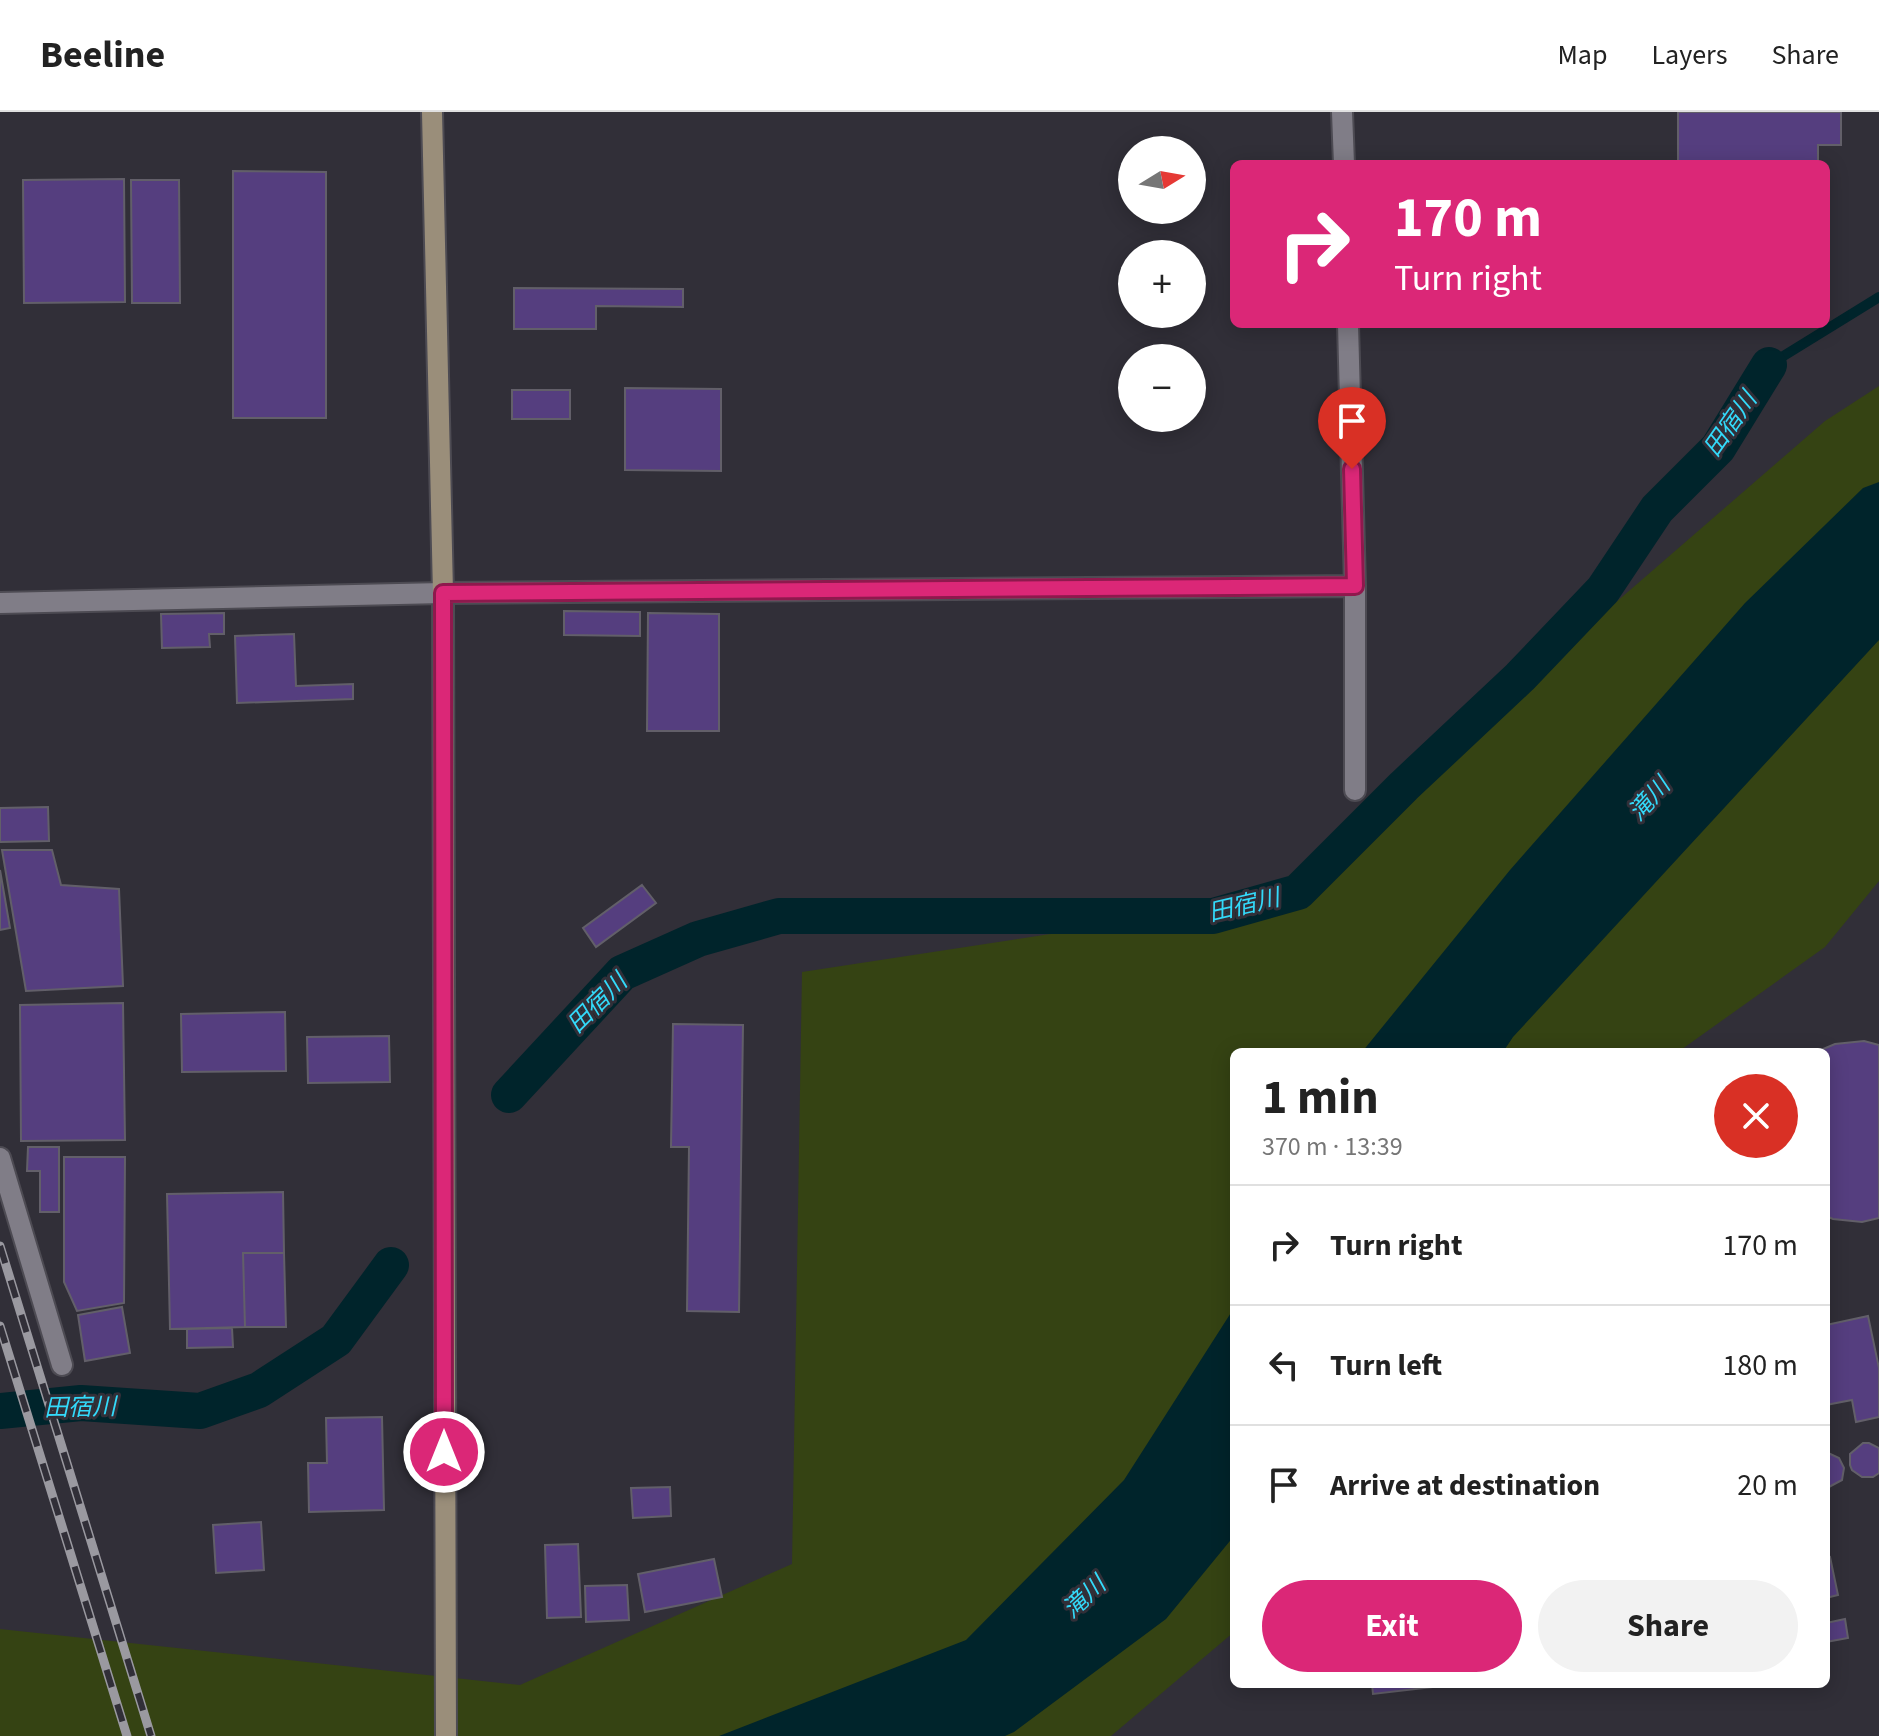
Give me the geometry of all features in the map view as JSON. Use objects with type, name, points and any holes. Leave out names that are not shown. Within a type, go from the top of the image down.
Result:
[{"type":"street","points":[[432,112],[443,593],[446,1736]]},
{"type":"street","points":[[1342,112],[1344,160]]},
{"type":"street","points":[[1348,328],[1355,586],[1355,790]]},
{"type":"street","points":[[0,603],[443,593],[1355,586]]},
{"type":"street","points":[[0,1158],[62,1365]]},
{"type":"green space","points":[[1879,386],[1879,881],[1825,947],[1684,1048],[1230,1048],[1230,1635],[1111,1736],[0,1736],[0,1629],[520,1685],[792,1564],[802,972],[1254,903],[1404,786],[1825,421]]},
{"type":"water","name":"滝川","points":[[1879,482],[1879,640],[1506,1048],[1365,1048],[1510,870],[1745,603],[1863,488]]},
{"type":"water","name":"滝川","points":[[1230,1314],[1230,1541],[1166,1619],[1005,1736],[719,1736],[966,1640],[1124,1480]]},
{"type":"building","points":[[1678,112],[1841,112],[1841,145],[1818,145],[1818,160],[1678,160]]},
{"type":"building","points":[[233,171],[326,172],[326,418],[233,418]]},
{"type":"building","points":[[124,179],[125,302],[24,303],[23,180]]},
{"type":"building","points":[[131,180],[179,180],[180,303],[132,303]]},
{"type":"building","points":[[514,288],[683,289],[683,307],[596,306],[596,329],[514,329]]},
{"type":"building","points":[[625,388],[721,389],[721,471],[625,470]]},
{"type":"building","points":[[512,390],[570,390],[570,419],[512,419]]},
{"type":"building","points":[[564,611],[640,612],[640,636],[564,635]]},
{"type":"building","points":[[224,613],[224,634],[209,634],[210,647],[162,648],[161,614]]},
{"type":"building","points":[[648,613],[719,614],[719,731],[647,731]]},
{"type":"building","points":[[294,634],[296,686],[353,684],[353,699],[237,703],[235,636]]},
{"type":"building","points":[[48,807],[49,841],[0,842],[0,808]]},
{"type":"building","points":[[2,850],[52,850],[61,885],[119,889],[123,986],[26,991]]},
{"type":"building","points":[[0,870],[10,928],[0,930]]},
{"type":"building","points":[[642,885],[656,903],[596,947],[583,928]]},
{"type":"building","points":[[123,1003],[125,1140],[21,1141],[20,1005]]},
{"type":"building","points":[[285,1012],[286,1071],[182,1072],[181,1014]]},
{"type":"building","points":[[673,1024],[743,1025],[739,1312],[687,1311],[689,1147],[671,1147]]},
{"type":"building","points":[[389,1036],[390,1082],[308,1083],[307,1037]]},
{"type":"building","points":[[1864,1041],[1879,1045],[1879,1218],[1862,1222],[1830,1218],[1830,1048],[1826,1048]]},
{"type":"building","points":[[28,1147],[59,1147],[59,1212],[40,1212],[40,1171],[27,1171]]},
{"type":"building","points":[[64,1157],[125,1157],[124,1303],[77,1311],[64,1282]]},
{"type":"building","points":[[283,1192],[284,1253],[243,1253],[245,1327],[170,1329],[167,1194]]},
{"type":"building","points":[[243,1253],[284,1253],[286,1327],[245,1327]]},
{"type":"building","points":[[122,1307],[130,1353],[85,1361],[78,1315]]},
{"type":"building","points":[[1868,1316],[1879,1368],[1879,1417],[1856,1422],[1852,1400],[1830,1404],[1830,1324]]},
{"type":"building","points":[[232,1328],[233,1347],[187,1348],[187,1329]]},
{"type":"building","points":[[382,1417],[384,1510],[309,1512],[308,1463],[327,1463],[326,1418]]},
{"type":"building","points":[[1863,1443],[1879,1448],[1879,1473],[1873,1477],[1862,1477],[1850,1465],[1850,1454]]},
{"type":"building","points":[[1830,1454],[1839,1458],[1844,1468],[1842,1480],[1830,1486]]},
{"type":"building","points":[[670,1487],[671,1516],[633,1518],[631,1488]]},
{"type":"building","points":[[261,1522],[264,1570],[216,1573],[213,1525]]},
{"type":"building","points":[[578,1544],[581,1617],[547,1618],[545,1545]]},
{"type":"building","points":[[1830,1557],[1838,1595],[1830,1597]]},
{"type":"building","points":[[714,1559],[722,1597],[645,1612],[638,1574]]},
{"type":"building","points":[[627,1585],[629,1620],[586,1622],[585,1586]]},
{"type":"building","points":[[1845,1619],[1848,1638],[1830,1641],[1830,1622]]},
{"type":"building","points":[[1372,1688],[1425,1688],[1373,1694]]},
{"type":"waterway","name":"田宿川","points":[[1830,327],[1879,297]]},
{"type":"waterway","name":"田宿川","points":[[1769,365],[1829,328]]},
{"type":"waterway","name":"田宿川","points":[[509,1095],[622,973],[698,939],[779,916],[1213,916],[1298,892],[1404,786],[1520,677],[1603,590],[1657,509],[1718,448],[1769,365]]},
{"type":"waterway","name":"田宿川","points":[[0,1411],[81,1403],[200,1411],[259,1390],[336,1340],[391,1265]]},
{"type":"railway","points":[[0,1246],[151,1736]]},
{"type":"railway","points":[[0,1326],[127,1736]]},
{"type":"route","points":[[444,1452],[443,593],[1355,586],[1352,469]]}]
